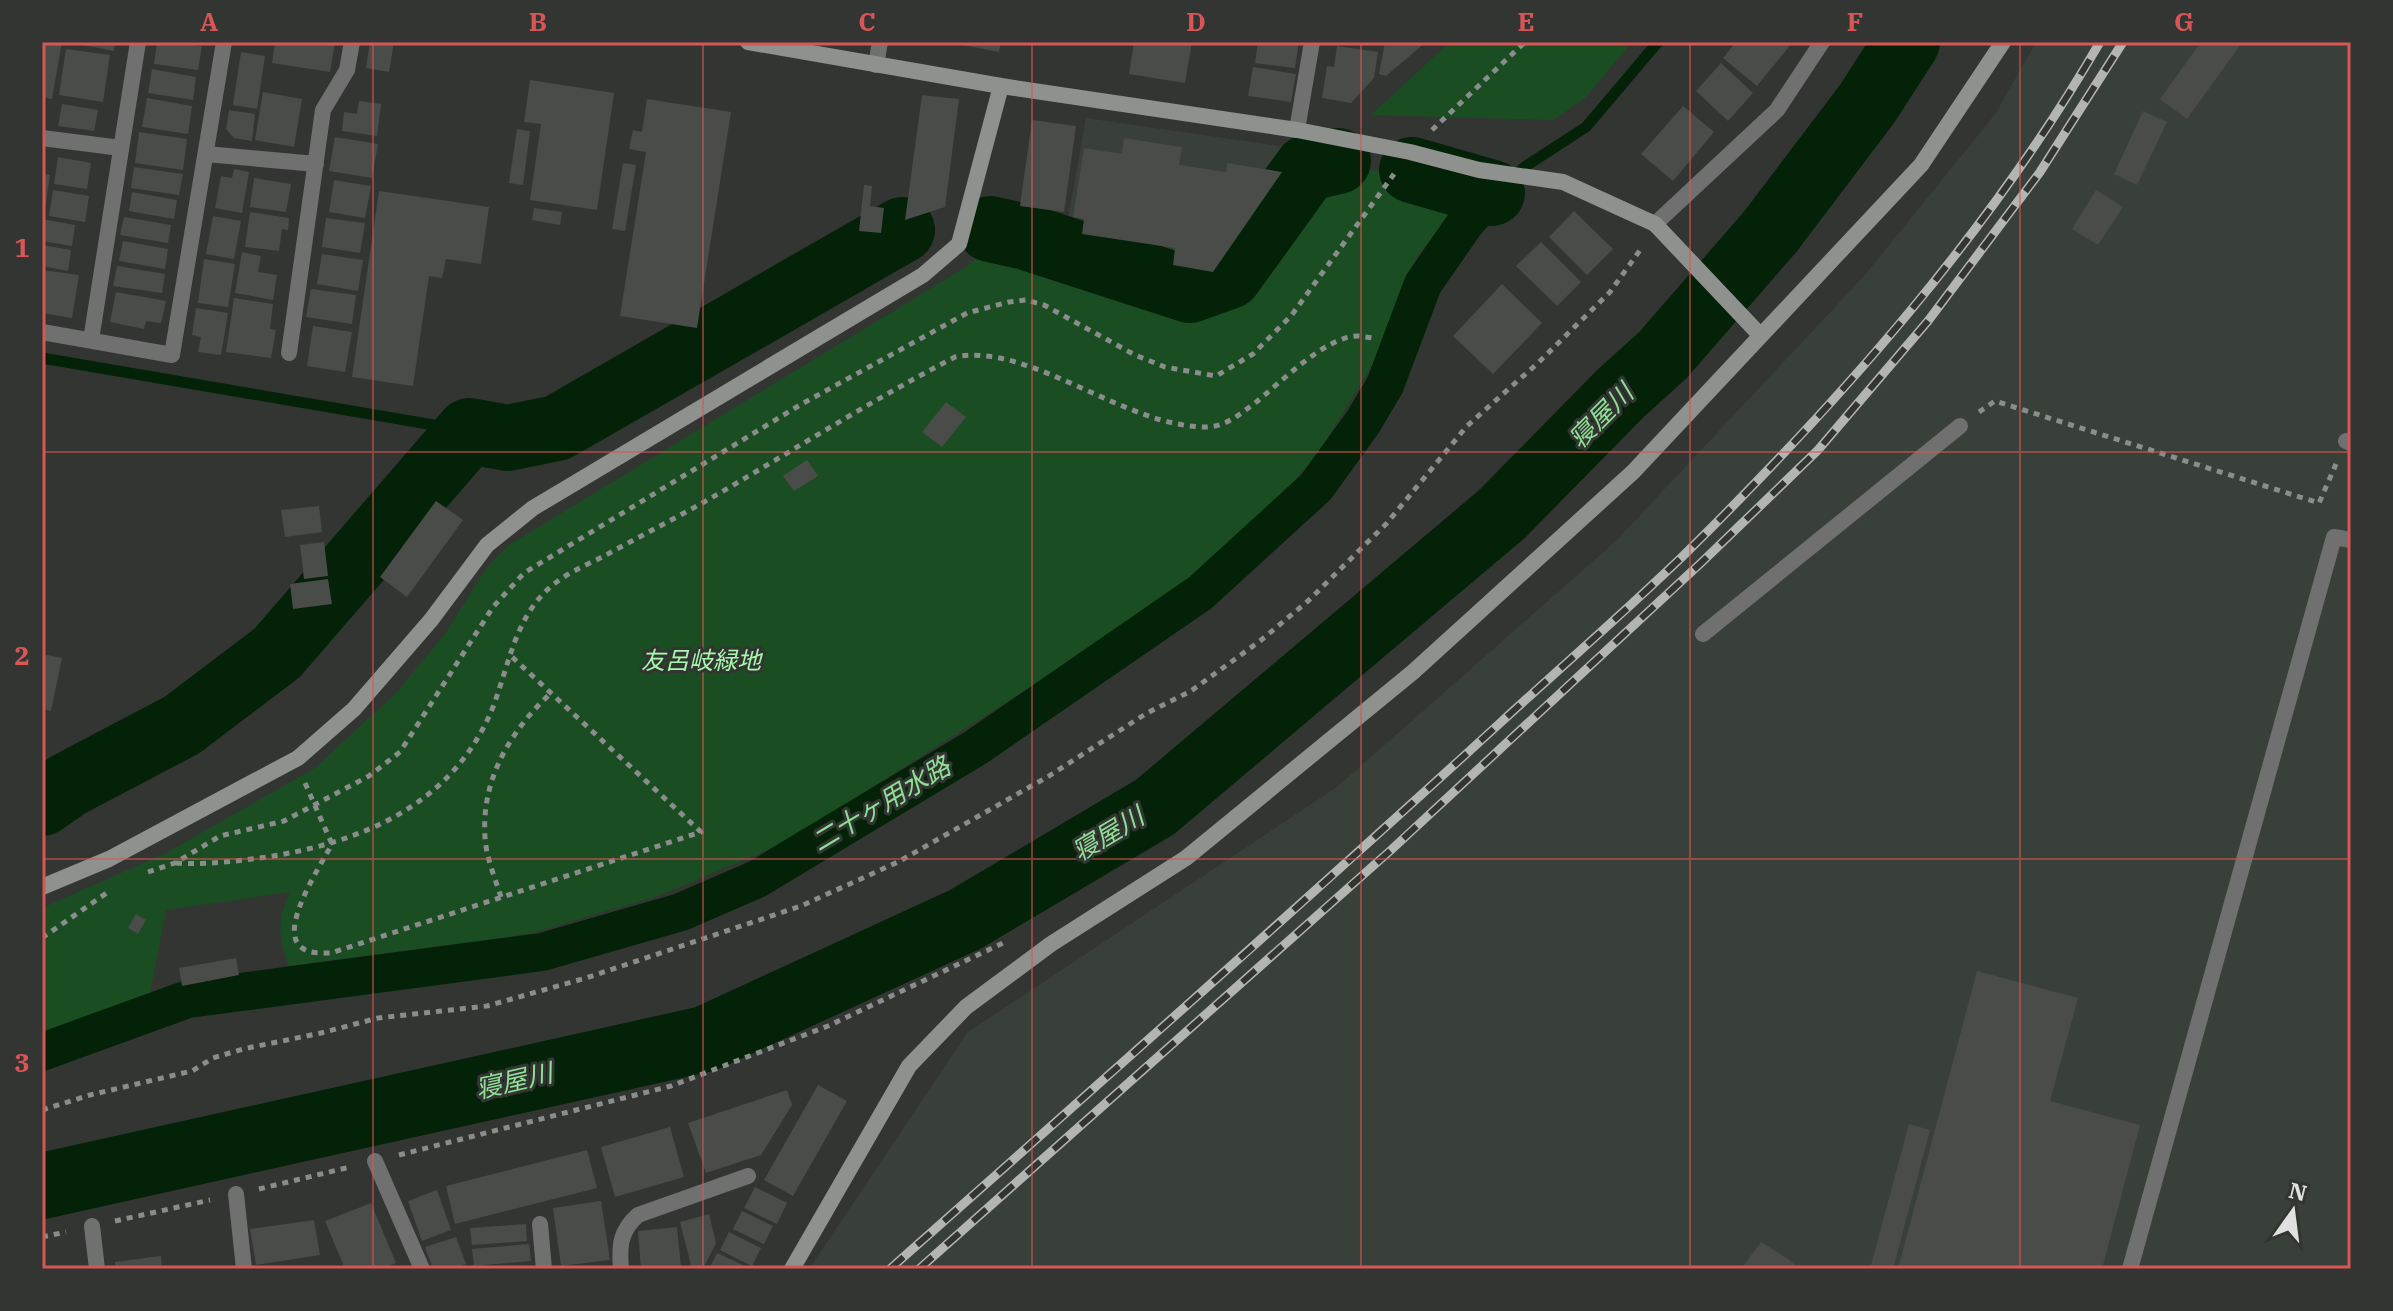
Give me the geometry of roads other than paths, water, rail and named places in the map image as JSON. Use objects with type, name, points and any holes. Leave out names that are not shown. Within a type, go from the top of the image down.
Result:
[{"type":"street","points":[[91,340],[138,42]]},
{"type":"street","points":[[42,332],[172,355],[224,42]]},
{"type":"street","points":[[289,353],[323,110],[347,70],[352,42]]},
{"type":"street","points":[[748,42],[1001,86],[1297,130],[1494,172],[1563,182],[1655,224],[1760,335]]},
{"type":"street","points":[[876,65],[880,42]]},
{"type":"street","points":[[1297,130],[1312,42]]},
{"type":"street","points":[[1655,224],[1777,110],[1822,42]]},
{"type":"street","points":[[792,1269],[909,1066],[966,1007],[1051,944],[1186,858],[1413,672],[1633,472],[1921,165],[2003,42]]},
{"type":"street","points":[[42,887],[109,859],[298,758],[354,709],[431,620],[487,545],[533,508],[923,275],[959,244],[1001,86]]},
{"type":"street","points":[[42,138],[121,148]]},
{"type":"street","points":[[206,154],[316,164]]},
{"type":"street","points":[[1703,634],[1960,426]]},
{"type":"street","points":[[2130,1269],[2334,537],[2351,540]]},
{"type":"street","points":[[375,1161],[422,1269]]},
{"type":"street","points":[[621,1269],[619,1244],[626,1226],[638,1215],[748,1176]]},
{"type":"street","points":[[236,1194],[244,1269]]},
{"type":"street","points":[[540,1224],[544,1269]]},
{"type":"street","points":[[92,1226],[97,1269]]},
{"type":"waterway","points":[[1492,193],[1526,166],[1586,127],[1658,42]]},
{"type":"waterway","name":"寝屋川","points":[[42,1186],[705,1039],[966,919],[1155,807],[1502,514],[1621,393],[1663,355],[1770,232],[1867,104],[1907,42]]},
{"type":"waterway","points":[[990,229],[1026,237],[1190,290],[1229,276],[1307,168],[1338,161]]},
{"type":"waterway","points":[[1412,170],[1492,193]]},
{"type":"waterway","name":"二十ヶ用水路","points":[[42,1052],[188,999],[542,952],[681,912],[757,879],[975,748],[1200,593],[1316,487],[1363,422],[1385,385],[1423,284],[1466,222],[1492,193]]},
{"type":"waterway","points":[[42,803],[68,785],[182,725],[277,653],[469,431],[508,438],[557,428],[902,230]]},
{"type":"waterway","points":[[42,358],[469,431]]},
{"type":"railway","points":[[890,1269],[1272,930],[1616,618],[1743,496],[1910,312],[2011,180],[2100,42]]},
{"type":"railway","points":[[919,1269],[1391,850],[1702,562],[1818,450],[1928,321],[2040,172],[2123,42]]},
{"type":"park label","name":"友呂岐緑地","points":[[701,661]]}]
